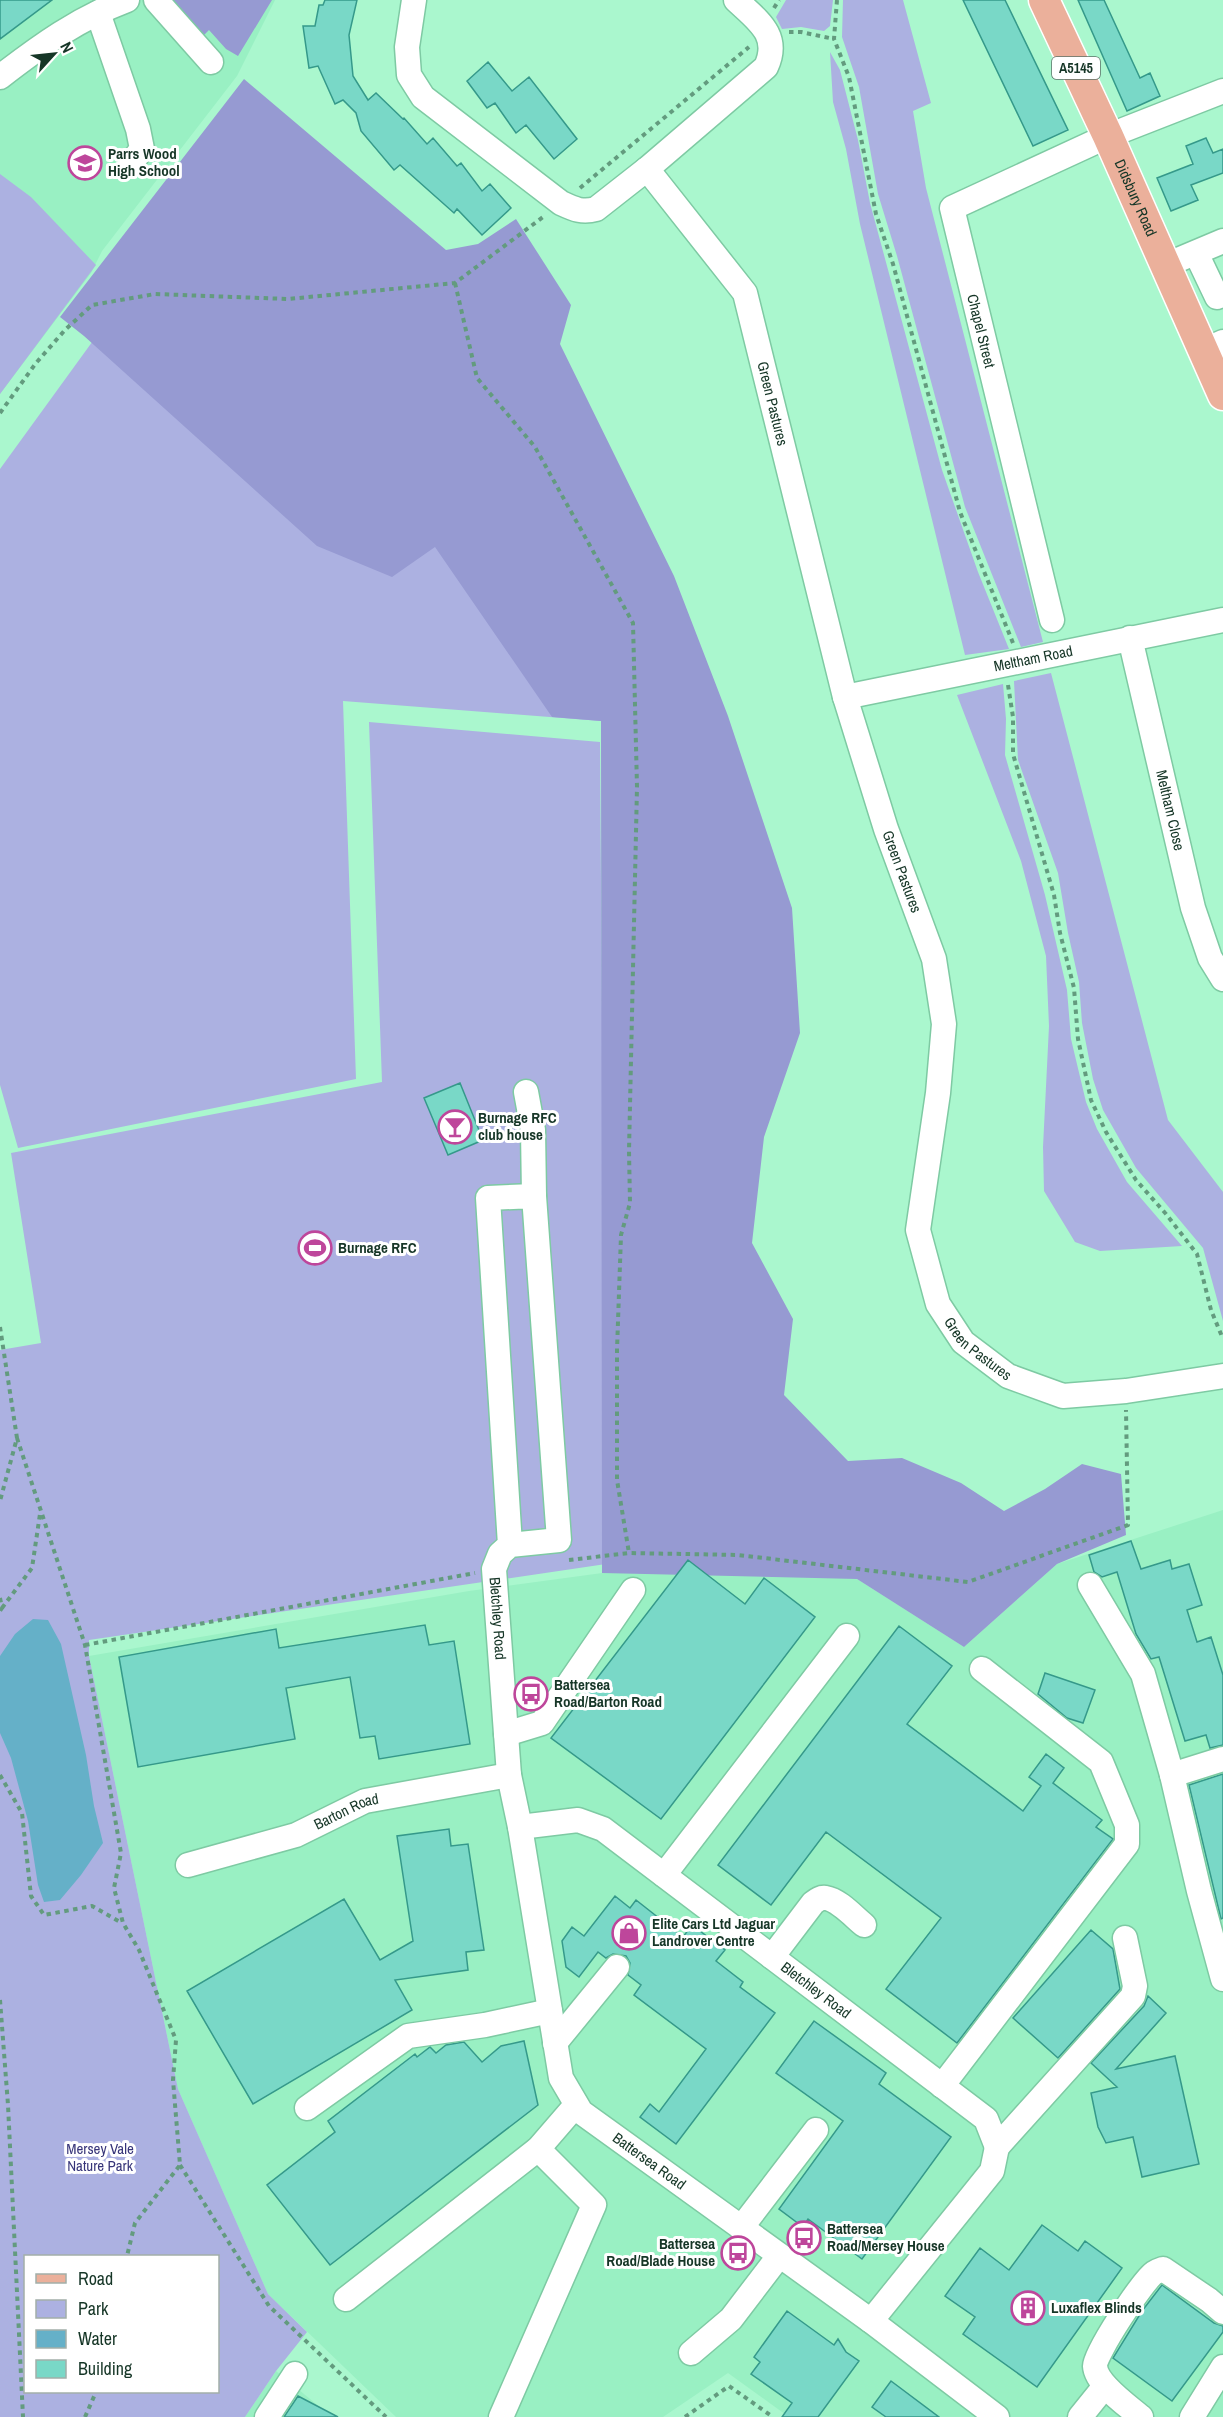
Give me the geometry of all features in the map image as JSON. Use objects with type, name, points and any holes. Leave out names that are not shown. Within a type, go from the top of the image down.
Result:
[{"type":"main road","name":"Didsbury Road","points":[[1044,0],[1166,265],[1213,346],[1223,395]]},
{"type":"street","points":[[0,77],[45,42],[127,0]]},
{"type":"street","points":[[156,0],[211,62]]},
{"type":"street","points":[[414,0],[407,47],[409,75],[423,97],[561,203],[578,211],[596,209],[647,169],[766,67],[772,47],[764,28],[736,0]]},
{"type":"street","points":[[98,13],[138,129],[142,149],[131,163]]},
{"type":"street","points":[[1108,136],[1223,91]]},
{"type":"street","name":"Chapel Street","points":[[1052,620],[952,208],[1108,136]]},
{"type":"street","name":"Green Pastures","points":[[647,169],[745,293],[844,697],[886,830],[934,959],[944,1024],[938,1093],[918,1230],[938,1304],[963,1342],[1008,1376],[1063,1396],[1126,1391],[1221,1377]]},
{"type":"street","points":[[1166,265],[1223,241]]},
{"type":"street","points":[[1196,253],[1221,301]]},
{"type":"street","name":"Meltham Road","points":[[844,697],[1223,620]]},
{"type":"street","name":"Meltham Close","points":[[1130,638],[1193,908],[1210,958],[1223,979]]},
{"type":"street","points":[[494,1569],[500,1554],[510,1545],[559,1540],[534,1196],[533,1130],[526,1092]]},
{"type":"street","points":[[510,1545],[488,1198],[534,1196]]},
{"type":"street","name":"Bletchley Road","points":[[494,1569],[509,1776]]},
{"type":"street","points":[[1090,1585],[1143,1674],[1172,1775],[1199,1890],[1223,1975]]},
{"type":"street","points":[[506,1734],[542,1723],[633,1590]]},
{"type":"street","points":[[664,1875],[847,1636]]},
{"type":"street","points":[[942,2086],[1127,1844],[1127,1825],[1101,1762],[982,1669]]},
{"type":"street","points":[[1172,1775],[1223,1759]]},
{"type":"street","name":"Battersea Road","points":[[509,1776],[520,1827],[561,2078],[581,2112],[871,2321],[997,2417]]},
{"type":"street","name":"Barton Road","points":[[188,1865],[296,1835],[365,1802],[509,1776]]},
{"type":"street","name":"Bletchley Road","points":[[520,1827],[578,1820],[603,1829],[986,2119],[997,2147]]},
{"type":"street","points":[[772,1957],[813,1903],[820,1898],[827,1898],[834,1902],[864,1924]]},
{"type":"street","points":[[871,2321],[992,2171],[997,2147],[1133,1996],[1135,1986],[1125,1938]]},
{"type":"street","points":[[555,2043],[617,1967]]},
{"type":"street","points":[[307,2108],[408,2036],[485,2025],[550,2011]]},
{"type":"street","points":[[346,2299],[538,2150],[576,2105]]},
{"type":"street","points":[[741,2228],[816,2130]]},
{"type":"street","points":[[501,2417],[594,2205],[538,2150]]},
{"type":"street","points":[[691,2353],[731,2319],[779,2256]]},
{"type":"street","points":[[1141,2417],[1106,2386],[1095,2368],[1097,2355],[1140,2290],[1155,2272],[1163,2269],[1223,2312]]},
{"type":"street","points":[[1192,2417],[1223,2367]]},
{"type":"street","points":[[267,2417],[295,2374]]},
{"type":"street","points":[[1080,2417],[1106,2386]]},
{"type":"path","points":[[837,0],[834,39],[849,77],[876,214],[893,264],[960,512],[1012,662],[1013,754],[1054,895],[1060,933],[1074,988],[1078,1039],[1091,1100],[1106,1132],[1136,1180],[1197,1254],[1211,1310],[1223,1339]]},
{"type":"path","points":[[0,413],[36,363],[64,330],[92,305],[155,294],[288,299],[455,283],[561,203],[757,40],[764,28],[834,39]]},
{"type":"path","points":[[455,283],[477,378],[535,447],[633,622],[636,787],[629,1140],[630,1203],[621,1235],[617,1350],[617,1480],[629,1553]]},
{"type":"path","points":[[0,1328],[16,1438],[85,1645],[121,1853],[114,1888],[123,1923],[139,1950],[176,2040],[173,2080],[180,2165],[269,2306],[386,2417]]},
{"type":"path","points":[[562,1561],[629,1553],[738,1555],[968,1582],[1128,1525],[1126,1391]]},
{"type":"path","points":[[0,1501],[16,1438]]},
{"type":"path","points":[[1,1610],[32,1568],[41,1512]]},
{"type":"path","points":[[85,1645],[494,1569]]},
{"type":"path","points":[[0,1598],[1,1610]]},
{"type":"path","points":[[0,1775],[22,1813],[31,1896],[44,1915],[92,1906],[123,1923]]},
{"type":"path","points":[[0,2000],[8,2105],[23,2417]]},
{"type":"path","points":[[127,2255],[135,2223],[180,2165]]},
{"type":"path","points":[[686,2417],[729,2386],[773,2417]]},
{"type":"path","points":[[85,2417],[95,2393]]},
{"type":"shaded area","name":"Parrs Wood High School","points":[[0,0],[275,0],[237,76],[102,251],[91,273],[0,394]]},
{"type":"shaded area","points":[[164,0],[272,0],[238,56],[226,49],[209,30],[199,40]]},
{"type":"shaded area","points":[[244,79],[446,250],[478,244],[516,219],[571,305],[560,344],[674,576],[728,716],[792,908],[800,1033],[764,1137],[752,1243],[793,1319],[784,1395],[848,1461],[902,1458],[961,1483],[1004,1511],[1045,1489],[1082,1464],[1121,1474],[1126,1535],[1057,1564],[964,1647],[857,1579],[602,1573],[601,721],[552,717],[435,547],[392,577],[317,546],[60,317]]},
{"type":"shaded area","points":[[1223,1510],[1223,2417],[789,2417],[728,2373],[663,2417],[396,2417],[268,2294],[178,2089],[89,1656],[469,1591],[691,1561],[857,1579],[964,1647],[1057,1564]]},
{"type":"shaded area","points":[[276,2371],[332,2417],[245,2417]]},
{"type":"green space","points":[[786,0],[833,0],[830,26],[824,31],[801,27],[782,29],[776,17]]},
{"type":"green space","points":[[843,0],[903,0],[931,103],[913,111],[926,188],[1043,642],[1021,647],[965,507],[878,194],[859,87],[842,37]]},
{"type":"green space","points":[[830,52],[840,70],[858,140],[870,203],[942,470],[978,572],[1009,649],[965,655],[860,224],[846,149],[833,102]]},
{"type":"green space","points":[[0,174],[31,197],[96,265],[0,394]]},
{"type":"green space","points":[[103,327],[484,434],[601,721],[343,701],[356,1079],[18,1148],[0,1085],[0,469]]},
{"type":"green space","points":[[1051,673],[1168,1120],[1223,1192],[1223,1321],[1203,1248],[1136,1168],[1103,1110],[1093,1079],[1082,1023],[1079,982],[1058,873],[1018,760],[1014,681]]},
{"type":"green space","points":[[1003,684],[1006,719],[1005,755],[1045,895],[1067,990],[1071,1039],[1086,1102],[1097,1129],[1127,1182],[1182,1246],[1100,1251],[1075,1242],[1044,1191],[1043,1147],[1049,1026],[1046,956],[1021,861],[957,695]]},
{"type":"green space","name":"Burnage RFC","points":[[369,722],[600,742],[606,1564],[89,1640],[89,1656],[178,2089],[268,2294],[307,2332],[276,2371],[245,2417],[0,2417],[0,1350],[41,1343],[11,1153],[382,1082]]},
{"type":"water","points":[[33,1619],[48,1620],[61,1644],[103,1843],[60,1900],[44,1902],[38,1885],[28,1821],[11,1758],[0,1733],[0,1656],[15,1634]]},
{"type":"building","points":[[0,0],[52,0],[0,39]]},
{"type":"building","points":[[325,0],[357,0],[349,35],[353,76],[368,100],[376,93],[404,118],[427,144],[433,138],[457,166],[461,163],[482,191],[490,184],[511,208],[482,235],[457,209],[454,213],[400,165],[394,170],[361,131],[356,113],[343,100],[335,104],[318,66],[309,68],[303,26],[315,26],[319,5],[323,5]]},
{"type":"building","points":[[963,0],[1005,0],[1068,130],[1033,146]]},
{"type":"building","points":[[1078,0],[1104,0],[1140,78],[1150,73],[1160,96],[1127,111]]},
{"type":"building","points":[[488,62],[512,91],[529,77],[577,139],[554,159],[526,125],[516,133],[495,103],[487,108],[467,81]]},
{"type":"building","points":[[1206,138],[1213,153],[1223,149],[1223,173],[1191,185],[1198,200],[1171,211],[1157,178],[1193,164],[1186,146]]},
{"type":"building","points":[[460,1083],[483,1140],[448,1155],[424,1098]]},
{"type":"building","points":[[1131,1541],[1141,1569],[1170,1560],[1172,1569],[1189,1564],[1202,1605],[1187,1610],[1197,1642],[1211,1637],[1223,1675],[1223,1745],[1210,1748],[1206,1735],[1185,1741],[1159,1657],[1151,1659],[1136,1634],[1117,1572],[1102,1577],[1094,1572],[1089,1555]]},
{"type":"building","points":[[688,1560],[745,1604],[764,1578],[815,1617],[661,1819],[551,1738]]},
{"type":"building","points":[[425,1625],[429,1645],[454,1641],[470,1744],[379,1759],[375,1736],[360,1738],[350,1677],[286,1688],[295,1739],[138,1767],[119,1657],[276,1629],[279,1648]]},
{"type":"building","points":[[899,1626],[952,1666],[907,1724],[1023,1811],[1041,1786],[1029,1777],[1046,1754],[1064,1768],[1053,1783],[1102,1820],[1096,1827],[1113,1839],[957,2043],[886,1989],[941,1918],[826,1832],[771,1905],[718,1865]]},
{"type":"building","points":[[1045,1673],[1095,1690],[1083,1723],[1067,1718],[1038,1694]]},
{"type":"building","points":[[1223,1774],[1223,1918],[1221,1919],[1189,1785]]},
{"type":"building","points":[[449,1829],[451,1846],[468,1844],[484,1950],[466,1952],[468,1970],[395,1980],[412,2010],[253,2104],[187,1991],[344,1899],[380,1960],[413,1941],[397,1836]]},
{"type":"building","points":[[615,1896],[630,1908],[636,1900],[683,1937],[692,1925],[725,1950],[716,1961],[743,1982],[740,1987],[775,2013],[676,2144],[640,2117],[650,2104],[659,2112],[706,2049],[634,1995],[641,1985],[628,1975],[630,1963],[626,1956],[613,1954],[606,1958],[598,1952],[579,1977],[566,1967],[562,1941],[572,1927],[584,1936]]},
{"type":"building","points":[[1091,1930],[1113,1949],[1120,1989],[1058,2058],[1013,2018]]},
{"type":"building","points":[[1148,1996],[1166,2013],[1116,2069],[1175,2056],[1199,2164],[1142,2177],[1133,2137],[1106,2143],[1098,2127],[1091,2093],[1117,2087],[1091,2063],[1144,2006]]},
{"type":"building","points":[[814,2021],[886,2073],[879,2084],[951,2137],[862,2259],[808,2219],[803,2227],[779,2209],[843,2121],[776,2073]]},
{"type":"building","points":[[524,2041],[538,2105],[330,2265],[267,2185],[335,2132],[328,2121],[415,2054],[417,2057],[430,2047],[436,2053],[446,2045],[464,2042],[482,2062],[501,2046]]},
{"type":"building","name":"Luxaflex Blinds","points":[[1042,2225],[1078,2251],[1085,2241],[1122,2268],[1037,2387],[963,2334],[975,2317],[945,2296],[980,2248],[1009,2270]]},
{"type":"building","points":[[1162,2285],[1214,2323],[1223,2326],[1223,2332],[1172,2401],[1113,2358],[1142,2311]]},
{"type":"building","points":[[787,2311],[834,2345],[838,2339],[846,2352],[859,2361],[818,2417],[782,2417],[792,2403],[751,2374],[760,2362],[754,2357]]},
{"type":"building","points":[[891,2381],[939,2417],[886,2417],[872,2407]]},
{"type":"building","points":[[298,2396],[338,2417],[284,2417]]},
{"type":"place","name":"Parrs Wood High School","points":[[85,163]]},
{"type":"place","name":"Burnage RFC club house","points":[[455,1127]]},
{"type":"place","name":"Burnage RFC","points":[[315,1248]]},
{"type":"place","name":"Battersea Road/Barton Road","points":[[531,1694]]},
{"type":"place","name":"Elite Cars Ltd Jaguar Landrover Centre","points":[[629,1933]]},
{"type":"place","name":"Battersea Road/Mersey House","points":[[804,2238]]},
{"type":"place","name":"Battersea Road/Blade House","points":[[738,2253]]},
{"type":"place","name":"Luxaflex Blinds","points":[[1028,2308]]},
{"type":"park label","name":"Mersey Vale Nature Park","points":[[100,2158]]}]
